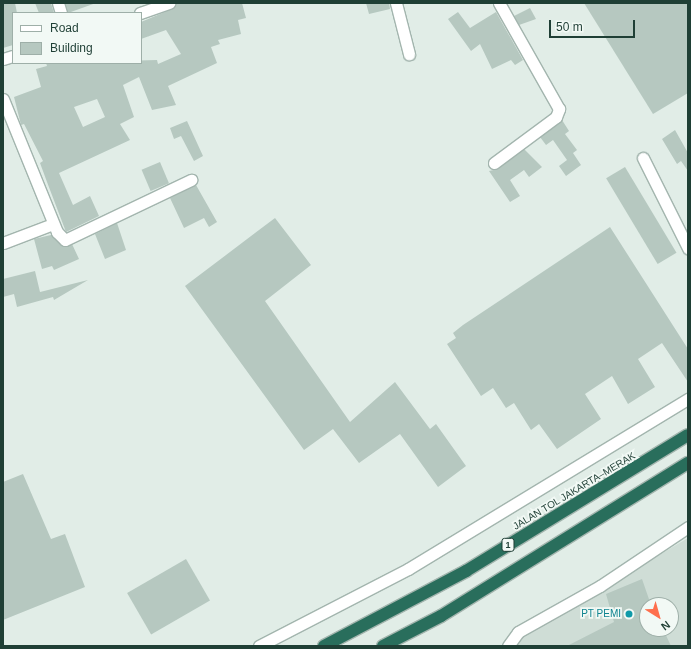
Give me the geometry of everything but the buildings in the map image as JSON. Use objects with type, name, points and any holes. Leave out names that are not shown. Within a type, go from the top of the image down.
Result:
[{"type":"highway","name":"JALAN TOL JAKARTA–MERAK","points":[[324,646],[466,570],[688,435]]},
{"type":"highway","points":[[383,646],[441,616],[688,463]]},
{"type":"street","points":[[142,12],[169,3]]},
{"type":"street","points":[[396,3],[410,54]]},
{"type":"street","points":[[494,163],[556,117],[559,109],[499,3]]},
{"type":"street","points":[[3,99],[53,224],[66,240],[191,180]]},
{"type":"street","points":[[643,158],[688,248]]},
{"type":"street","points":[[3,243],[53,224]]},
{"type":"street","points":[[259,646],[408,569],[688,399]]},
{"type":"street","points":[[508,646],[518,632],[600,586],[688,527]]},
{"type":"shaded area","points":[[688,538],[688,646],[505,646]]},
{"type":"place","name":"PT PEMI","points":[[629,614]]}]
